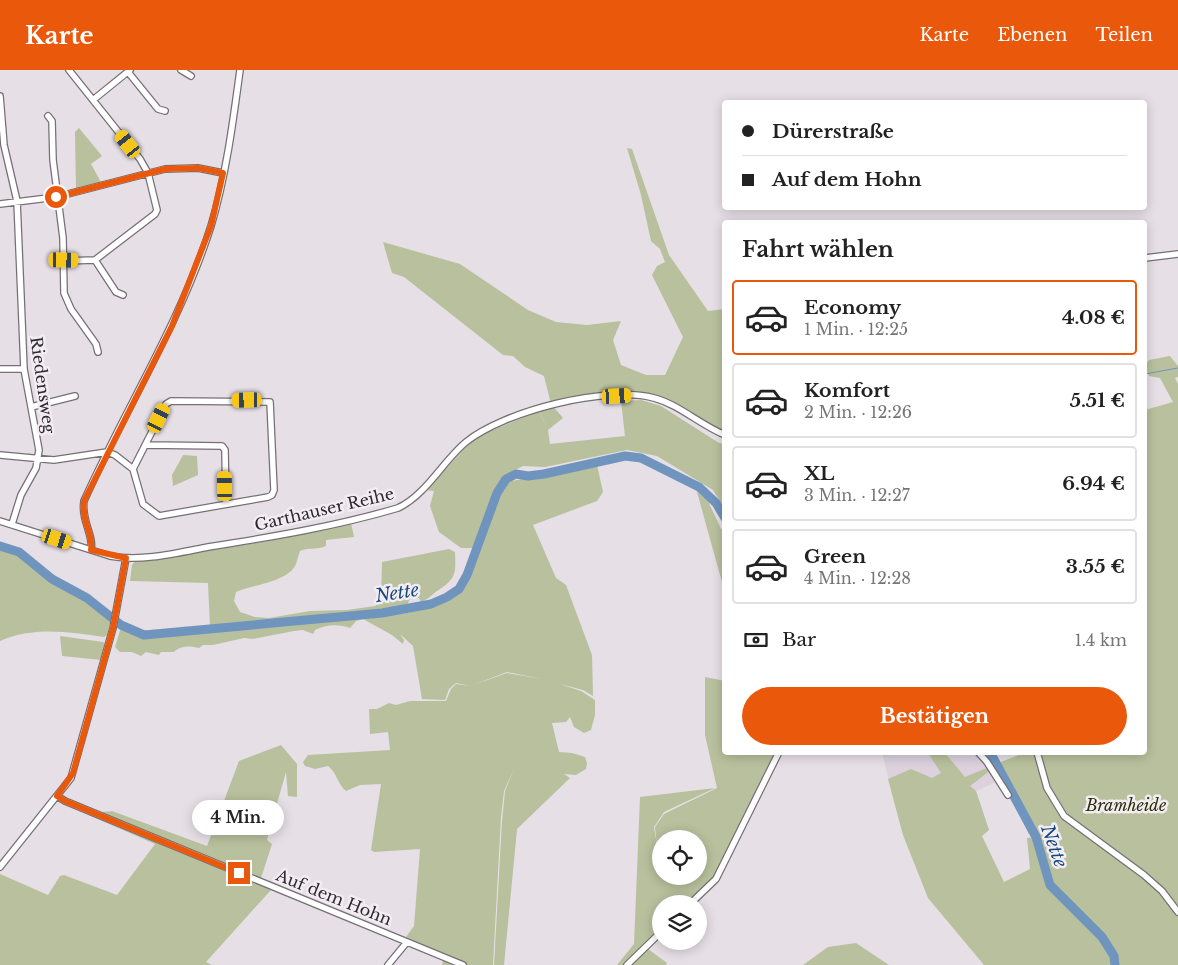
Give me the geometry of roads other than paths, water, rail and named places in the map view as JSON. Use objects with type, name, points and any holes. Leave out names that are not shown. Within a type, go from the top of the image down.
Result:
[{"type":"street","points":[[64,260],[95,260],[155,214],[157,206],[148,173],[69,70]]},
{"type":"street","points":[[181,70],[190,76]]},
{"type":"street","points":[[91,550],[83,511],[84,501],[179,310],[211,226],[223,173],[240,70]]},
{"type":"street","points":[[93,100],[129,71],[158,109],[164,111]]},
{"type":"street","name":"Riedensweg","points":[[0,96],[4,145],[17,201],[24,369],[39,450],[36,468],[21,495],[12,524]]},
{"type":"street","points":[[48,116],[52,121],[56,197],[64,260],[65,300],[96,344],[98,352]]},
{"type":"street","points":[[0,204],[56,197],[148,173],[181,167],[223,173]]},
{"type":"street","points":[[1147,258],[1178,254]]},
{"type":"street","points":[[95,260],[116,292],[123,295]]},
{"type":"street","points":[[0,369],[24,369]]},
{"type":"street","points":[[30,407],[75,396]]},
{"type":"street","name":"Garthauser Reihe","points":[[0,521],[91,550],[126,558],[163,555],[270,537],[398,508],[412,499],[469,439],[495,425],[551,404],[606,397],[647,396],[666,403],[722,433]]},
{"type":"street","points":[[0,456],[54,460],[107,452],[115,455],[133,469],[143,504],[155,514],[166,515],[226,504],[272,495],[272,406],[270,402],[171,401],[166,404],[133,469]]},
{"type":"street","points":[[146,446],[222,446],[225,450],[226,504]]},
{"type":"street","points":[[0,867],[73,773],[113,628],[126,558]]},
{"type":"street","points":[[699,895],[716,879],[778,755]]},
{"type":"street","points":[[980,755],[1008,795]]},
{"type":"street","points":[[1038,755],[1047,788],[1064,816],[1144,875],[1162,891],[1178,912]]},
{"type":"street","name":"Auf dem Hohn","points":[[57,796],[65,801],[463,965]]},
{"type":"street","points":[[626,965],[652,940]]},
{"type":"street","points":[[388,965],[407,942]]},
{"type":"waterway","points":[[1147,374],[1178,368]]},
{"type":"waterway","name":"Nette","points":[[0,546],[19,552],[52,579],[87,598],[121,625],[144,635],[382,613],[431,604],[459,589],[467,575],[497,493],[506,479],[516,474],[528,476],[544,474],[625,456],[641,458],[699,487],[716,503],[722,513]]},
{"type":"waterway","name":"Nette","points":[[992,755],[1036,837],[1050,885],[1102,937],[1114,956],[1115,965]]},
{"type":"park label","name":"Bramheide","points":[[1126,805]]}]
